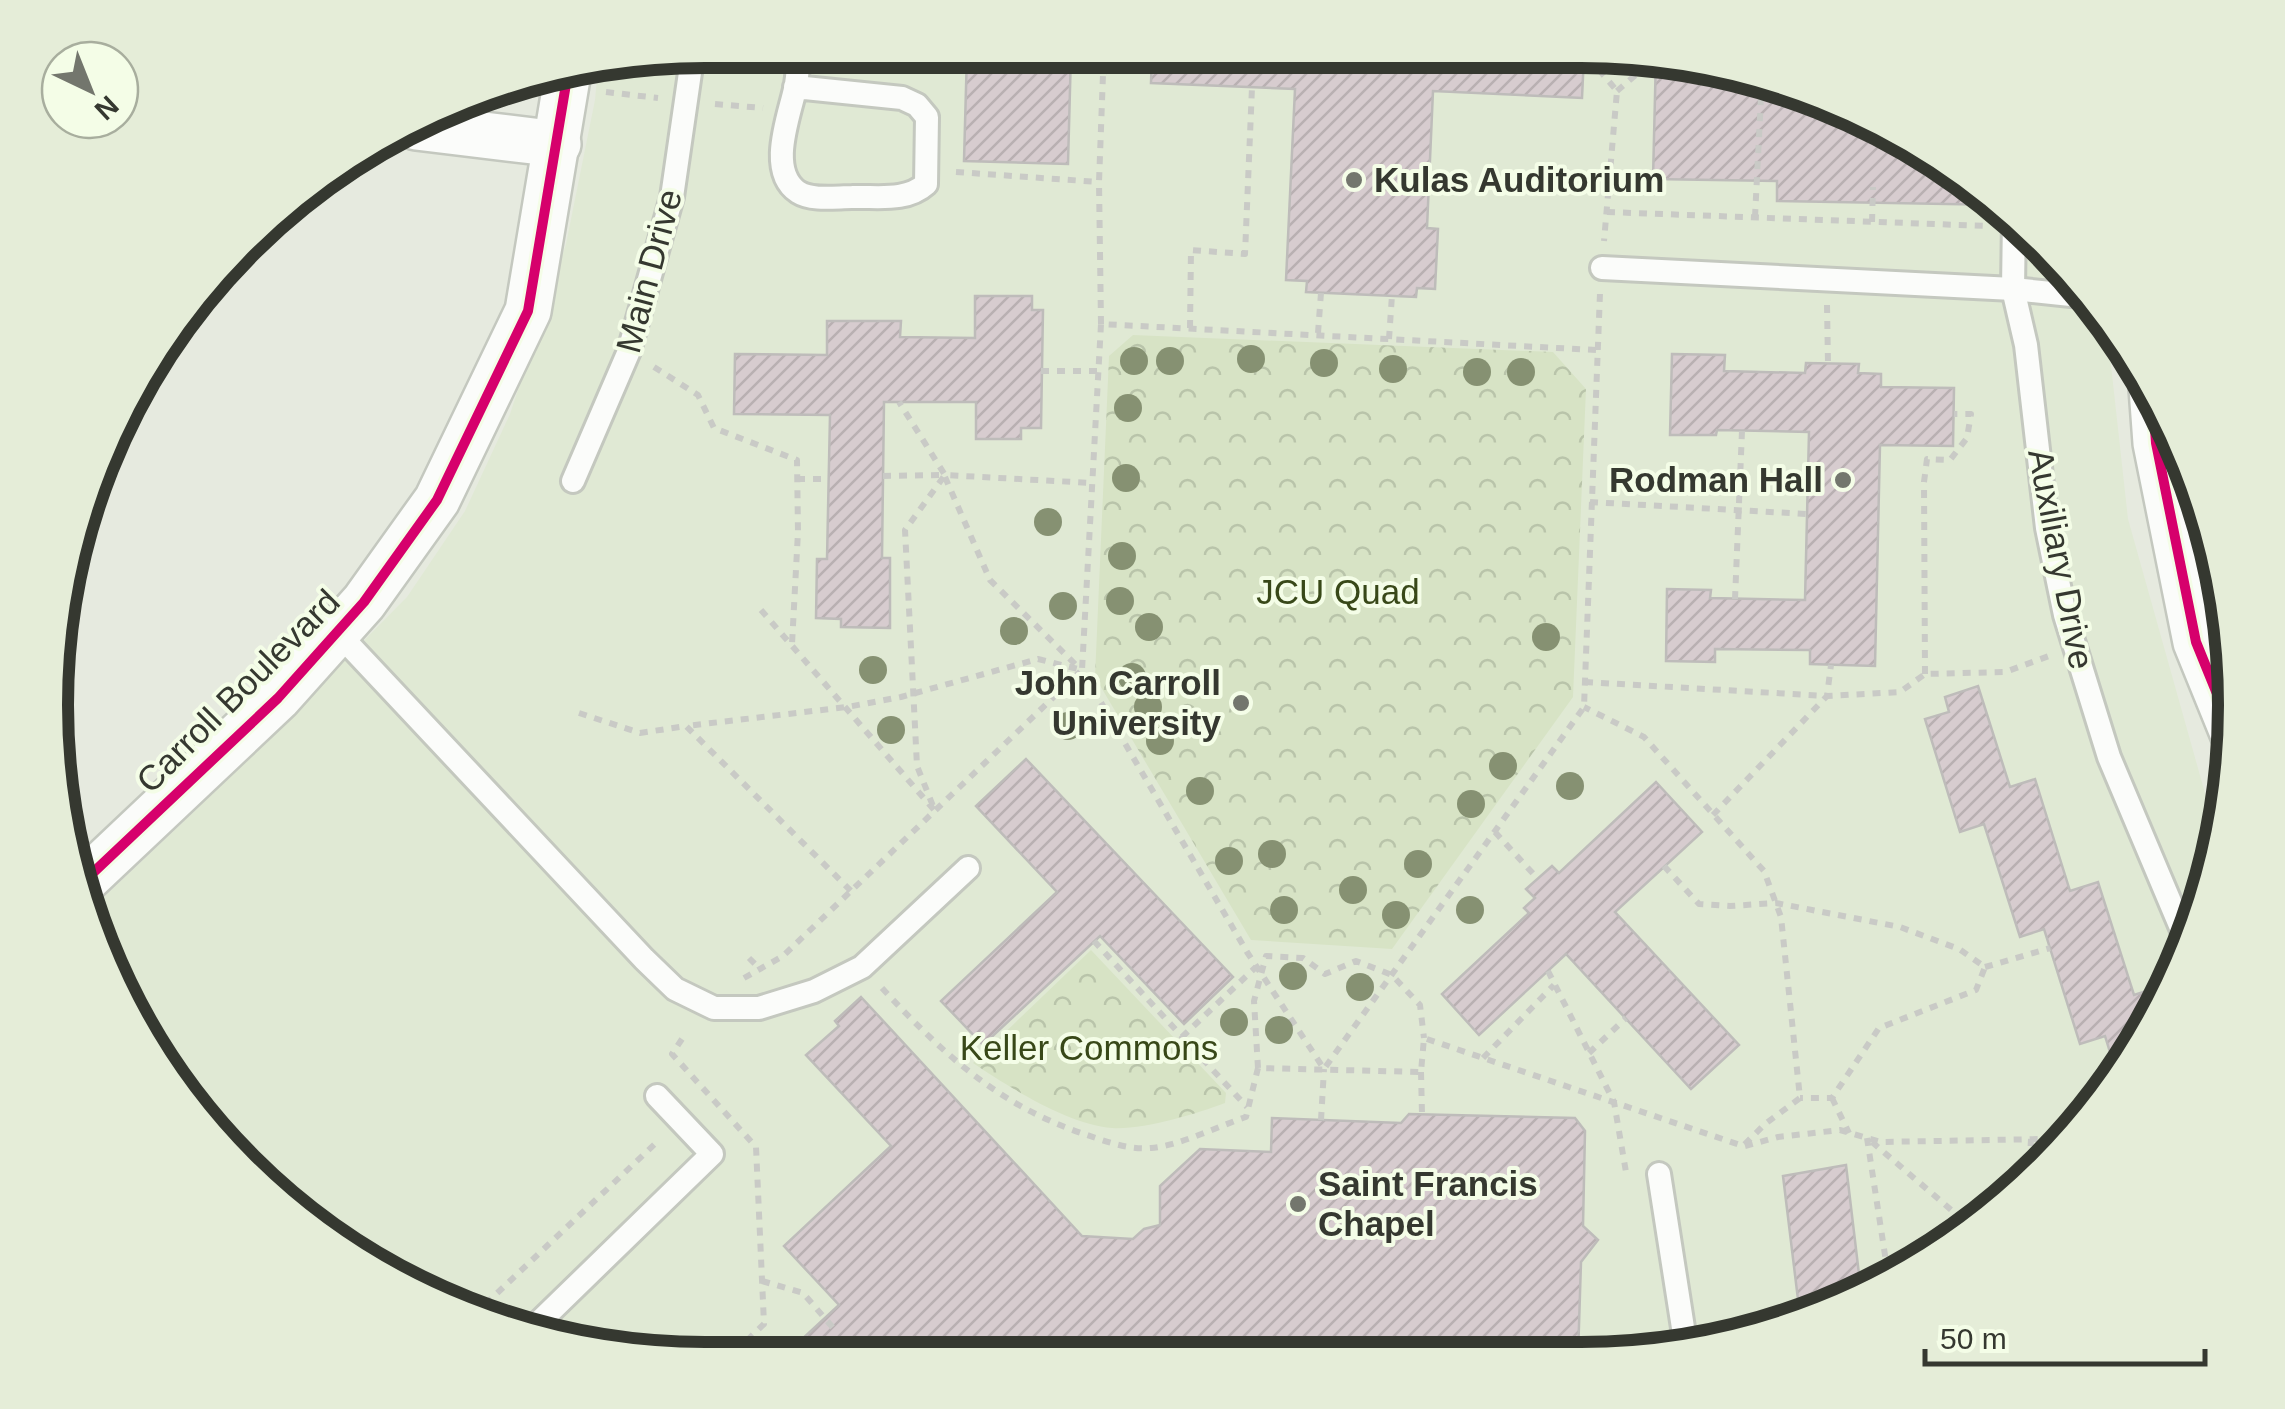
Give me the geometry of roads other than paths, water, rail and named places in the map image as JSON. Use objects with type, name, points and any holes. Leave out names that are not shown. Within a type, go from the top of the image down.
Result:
[{"type":"street","name":"Carroll Boulevard","points":[[91,875],[278,698],[364,602],[437,500],[528,311],[566,83]]},
{"type":"street","points":[[434,128],[558,144]]},
{"type":"street","points":[[2155,430],[2196,642],[2218,696]]},
{"type":"lane","name":"Main Drive","points":[[573,480],[630,351],[672,197],[691,68]]},
{"type":"lane","points":[[796,87],[902,98],[917,106],[927,117],[926,184],[901,196],[812,197],[798,192],[783,166],[785,121],[798,68]]},
{"type":"lane","name":"Auxiliary Drive","points":[[2014,238],[2013,289],[2026,345],[2047,528],[2074,650],[2109,757],[2179,923]]},
{"type":"lane","points":[[1602,268],[2013,289],[2069,296]]},
{"type":"lane","points":[[337,632],[675,989],[714,1008],[759,1008],[814,991],[862,967],[968,868]]},
{"type":"lane","points":[[541,1320],[712,1154],[657,1096]]},
{"type":"lane","points":[[1660,1174],[1684,1333]]},
{"type":"place","name":"Kulas Auditorium","points":[[1354,180]]},
{"type":"place","name":"Rodman Hall","points":[[1843,480]]},
{"type":"place","name":"John Carroll University","points":[[1241,703]]},
{"type":"place","name":"Saint Francis Chapel","points":[[1298,1204]]},
{"type":"park label","name":"JCU Quad","points":[[1338,592]]},
{"type":"park label","name":"Keller Commons","points":[[1089,1048]]}]
